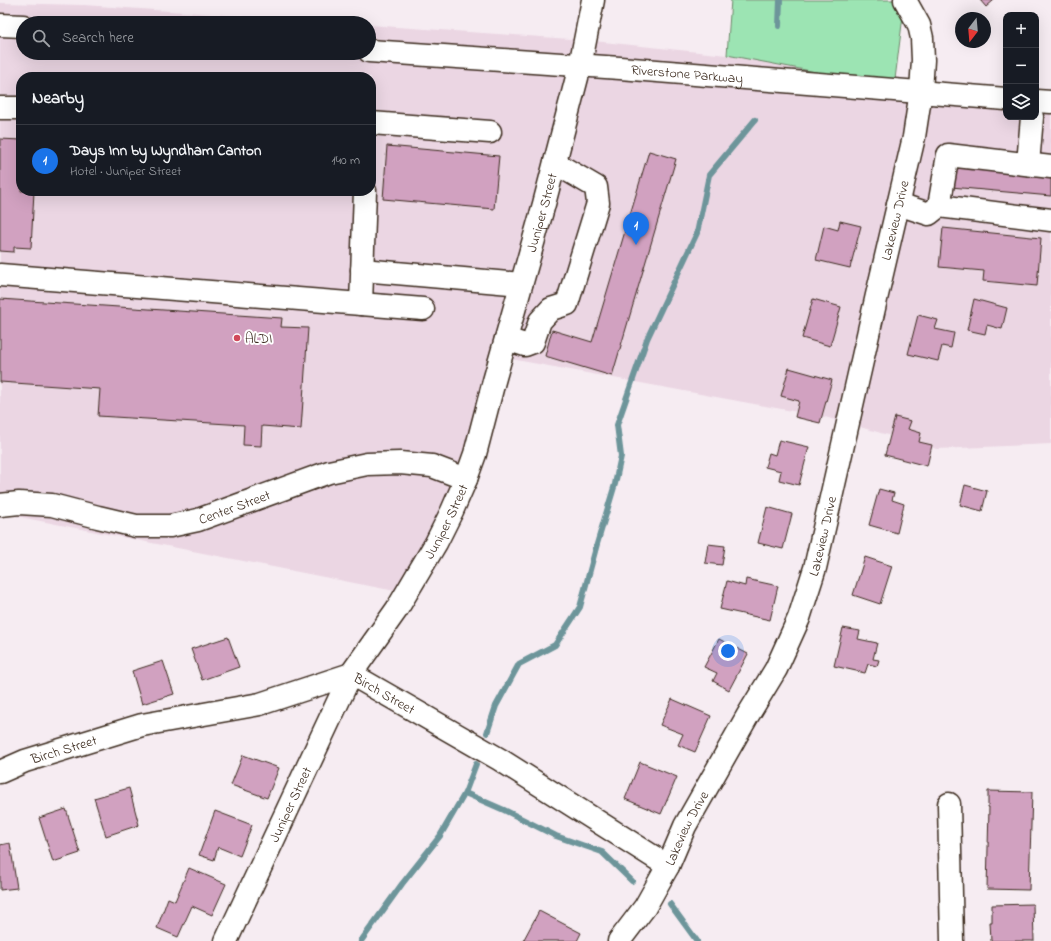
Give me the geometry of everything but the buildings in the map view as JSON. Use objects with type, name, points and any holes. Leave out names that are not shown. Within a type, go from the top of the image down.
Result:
[{"type":"street","name":"Juniper Street","points":[[226,941],[351,674],[397,609],[436,543],[466,478],[475,454],[555,163],[580,66],[593,0]]},
{"type":"street","name":"Lakeview Drive","points":[[619,941],[644,907],[668,866],[685,826],[776,669],[799,618],[815,568],[914,137],[921,91],[923,60],[922,38],[919,25],[905,0]]},
{"type":"street","points":[[0,25],[16,26]]},
{"type":"street","name":"Riverstone Parkway","points":[[376,51],[1003,98]]},
{"type":"street","points":[[1039,101],[1051,102]]},
{"type":"street","points":[[0,108],[16,108]]},
{"type":"street","points":[[1028,164],[1032,120]]},
{"type":"street","points":[[376,123],[490,132]]},
{"type":"street","points":[[898,204],[930,214],[939,206],[948,156],[1051,167]]},
{"type":"street","points":[[506,339],[526,345],[533,342],[540,321],[551,310],[567,304],[598,203],[596,186],[555,163]]},
{"type":"street","points":[[361,304],[365,196]]},
{"type":"street","points":[[939,206],[1051,220]]},
{"type":"street","points":[[362,270],[521,284]]},
{"type":"street","points":[[0,275],[423,309]]},
{"type":"street","name":"Center Street","points":[[0,505],[19,503],[52,505],[98,518],[136,526],[170,526],[198,520],[329,472],[367,464],[400,463],[432,466],[466,478]]},
{"type":"street","name":"Birch Street","points":[[0,772],[25,761],[142,725],[260,704],[351,674],[498,759],[668,866]]},
{"type":"street","points":[[949,804],[952,941]]},
{"type":"shaded area","points":[[0,3],[84,5],[241,16],[16,16],[16,60],[376,60],[376,25],[584,40],[727,55],[894,87],[1003,92],[1003,120],[1039,120],[1039,112],[1051,94],[1051,444],[937,449],[825,417],[495,356],[469,449],[400,592],[0,513]]},
{"type":"green space","points":[[731,0],[905,0],[894,87],[727,55]]},
{"type":"waterway","points":[[779,26],[780,0]]},
{"type":"waterway","points":[[487,733],[496,706],[519,664],[555,645],[580,607],[615,484],[621,456],[617,425],[647,339],[697,233],[709,175],[755,120]]},
{"type":"waterway","points":[[361,941],[402,884],[440,836],[465,793],[476,764]]},
{"type":"waterway","points":[[465,793],[504,810],[556,836],[602,852],[632,881]]},
{"type":"waterway","points":[[670,904],[697,941]]},
{"type":"place","name":"Days Inn by Wyndham Canton","points":[[636,245]]},
{"type":"place","name":"ALDI","points":[[237,338]]}]
